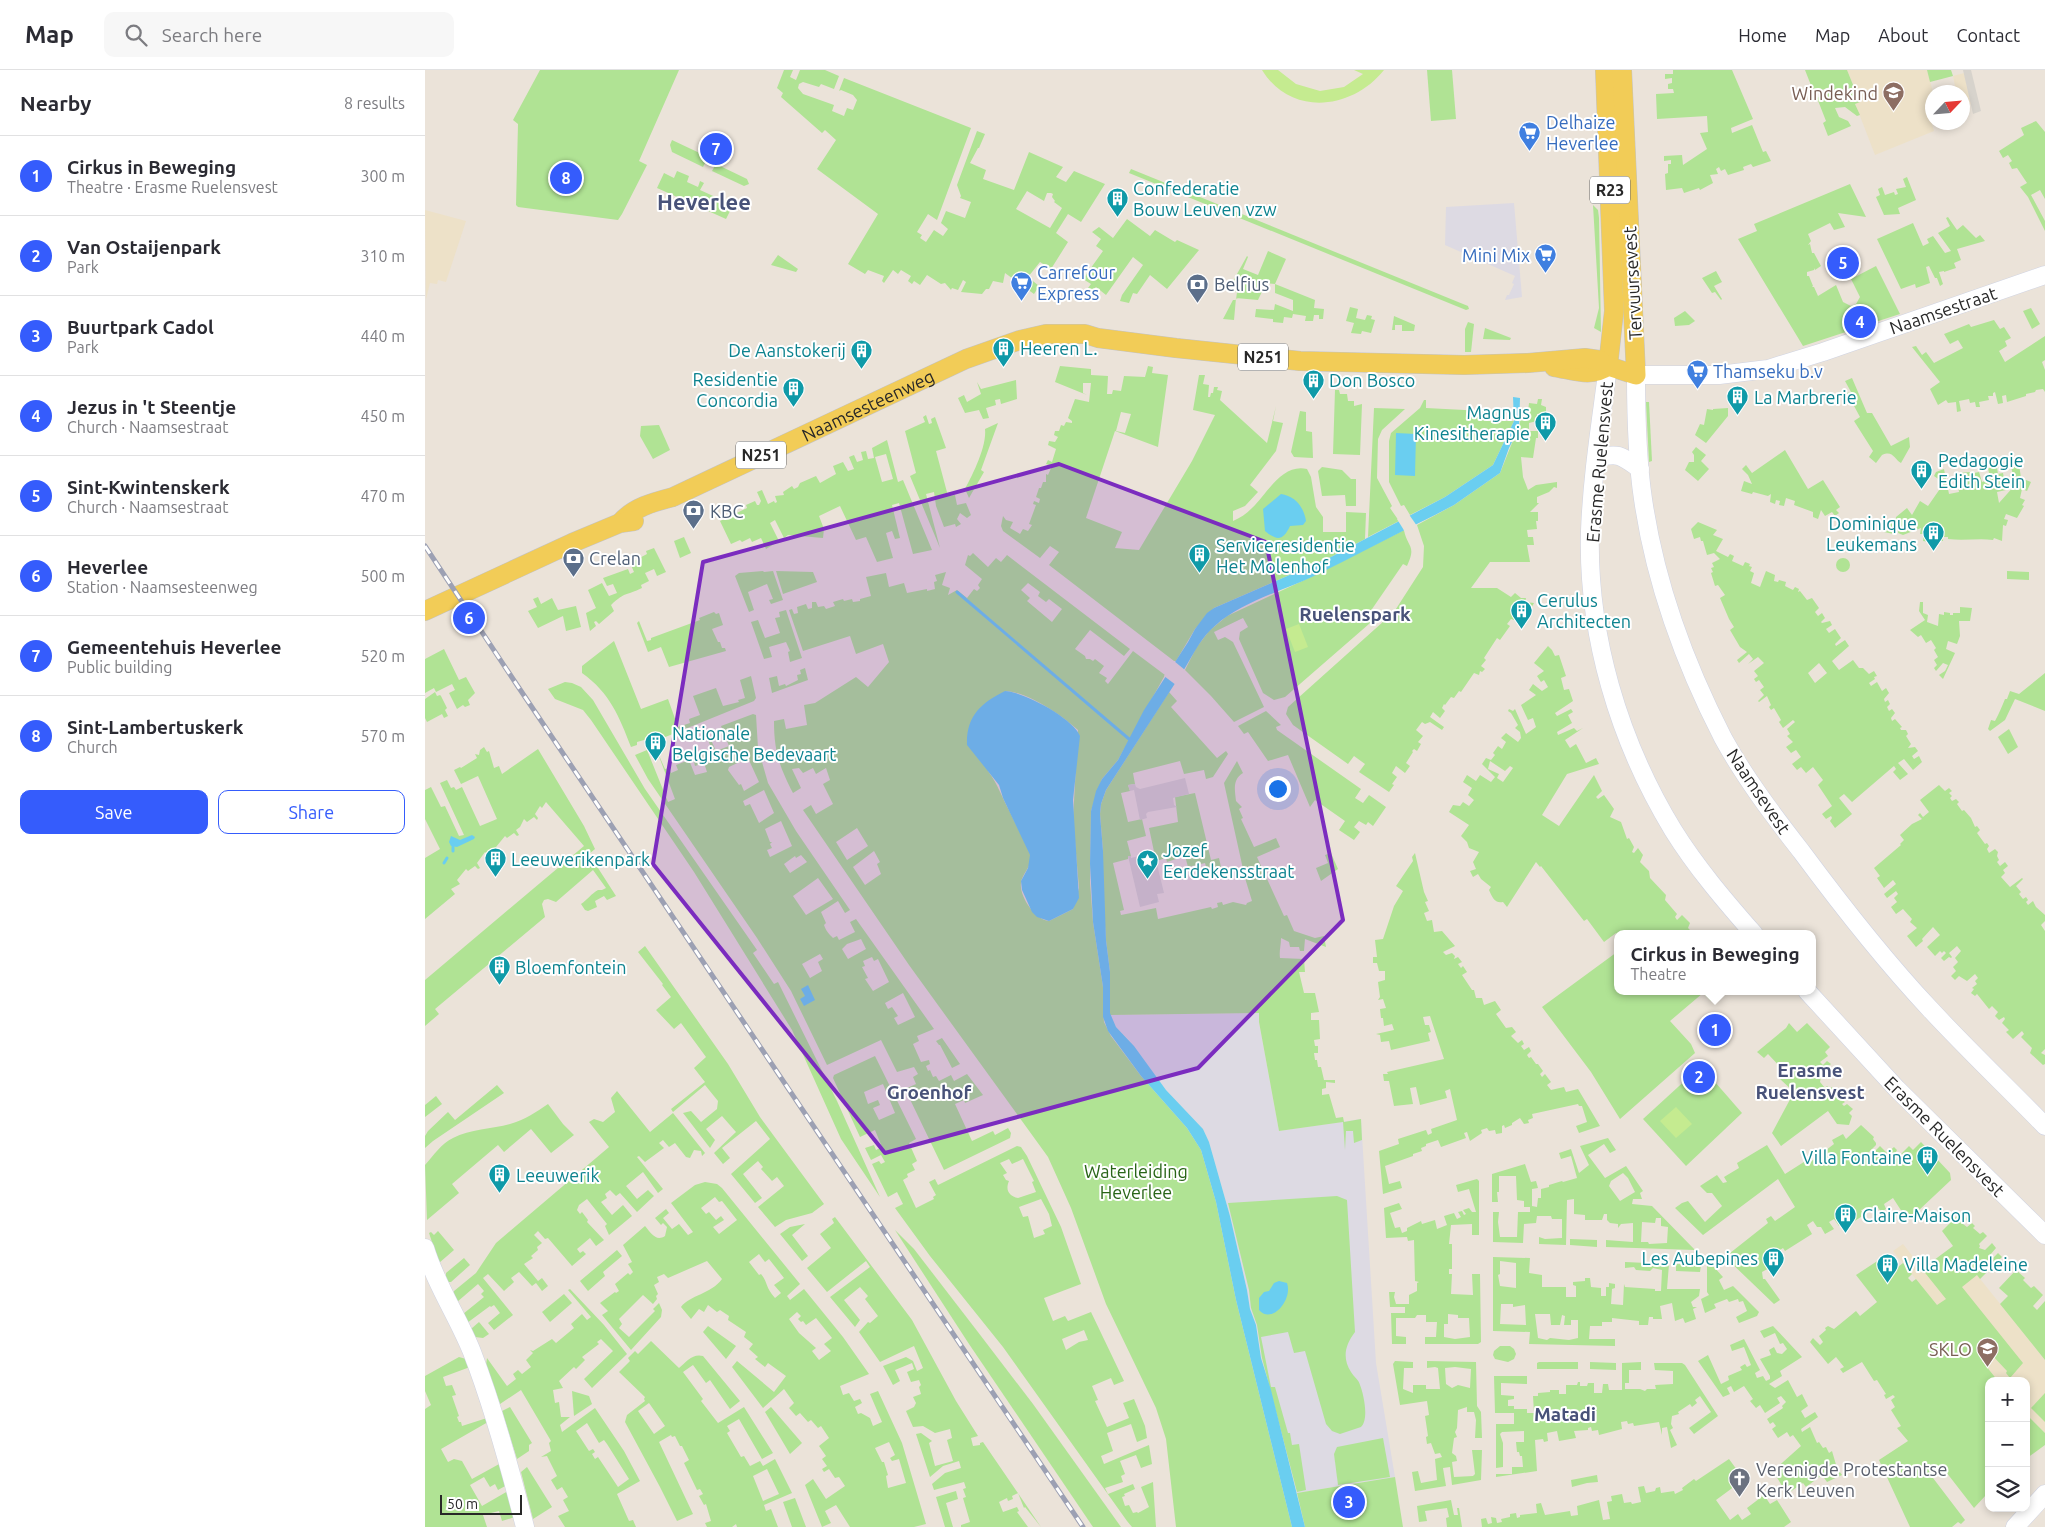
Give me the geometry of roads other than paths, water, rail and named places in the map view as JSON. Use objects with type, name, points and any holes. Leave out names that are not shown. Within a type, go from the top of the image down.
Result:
[{"type":"main road","name":"Tervuursevest","points":[[1605,70],[1613,311],[1608,366]]},
{"type":"main road","name":"Tervuursevest","points":[[1622,70],[1636,376]]},
{"type":"main road","name":"Naamsestraat","points":[[1636,376],[1719,375],[1768,369],[1823,352],[2045,275]]},
{"type":"main road","name":"Naamsesteenweg","points":[[425,611],[572,542],[621,522],[631,522],[642,518],[660,508],[673,497],[966,359],[1010,345],[1022,347],[1055,342],[1085,342],[1098,338],[1300,361],[1463,365],[1528,363],[1590,374],[1601,372],[1608,366]]},
{"type":"main road","points":[[1608,366],[1636,376]]},
{"type":"main road","name":"Erasme Ruelensvest","points":[[1608,366],[1590,533],[1595,618],[1604,662],[1622,723],[1649,786],[1673,830],[1703,874],[1751,930]]},
{"type":"main road","name":"Naamsevest","points":[[1636,376],[1640,469],[1645,512],[1667,604],[1701,691],[1724,739],[1765,804],[1894,968],[1935,1015],[2045,1126]]},
{"type":"main road","points":[[1597,458],[1615,454],[1621,455],[1640,469]]},
{"type":"main road","name":"Erasme Ruelensvest","points":[[1811,995],[1897,1090],[2045,1235]]},
{"type":"main road","points":[[425,1248],[435,1275],[478,1368],[505,1449],[525,1527]]},
{"type":"main road","points":[[2015,1527],[2045,1494]]},
{"type":"water","points":[[1513,397],[1520,398],[1519,428],[1500,473],[1454,505],[1312,577],[1237,610],[1211,629],[1106,790],[1101,804],[1106,940],[1110,972],[1110,1013],[1116,1027],[1134,1046],[1166,1090],[1203,1129],[1209,1142],[1230,1216],[1250,1309],[1256,1325],[1261,1358],[1271,1390],[1305,1527],[1292,1527],[1236,1300],[1216,1202],[1201,1150],[1187,1128],[1141,1076],[1108,1031],[1103,1017],[1103,987],[1093,922],[1090,864],[1091,811],[1096,791],[1102,779],[1118,760],[1144,710],[1207,613],[1214,608],[1331,557],[1445,497],[1493,465],[1514,421]]},
{"type":"water","points":[[1396,433],[1416,434],[1415,476],[1395,475]]},
{"type":"water","points":[[1281,494],[1291,497],[1298,503],[1306,521],[1303,525],[1290,526],[1285,535],[1276,538],[1265,531],[1263,509]]},
{"type":"water","points":[[1005,691],[1024,696],[1047,707],[1076,729],[1080,736],[1073,800],[1079,898],[1073,909],[1049,921],[1037,917],[1032,912],[1022,890],[1021,881],[1028,868],[1030,855],[1003,798],[999,785],[967,745],[967,735],[972,718],[989,700]]},
{"type":"water","points":[[472,835],[475,837],[474,839],[457,847],[451,846],[449,842],[451,836],[460,840]]},
{"type":"water","points":[[808,985],[815,1000],[804,1006],[800,999],[805,996],[801,989]]},
{"type":"water","points":[[1279,1281],[1287,1283],[1287,1296],[1284,1303],[1275,1312],[1264,1314],[1259,1310],[1259,1298],[1264,1292],[1269,1291],[1274,1283]]},
{"type":"waterway","points":[[957,592],[1129,739]]},
{"type":"waterway","points":[[444,863],[447,858]]},
{"type":"railway","points":[[425,546],[1083,1527]]},
{"type":"place","name":"Windekind","points":[[1894,112]]},
{"type":"place","name":"Gemeentehuis Heverlee","points":[[716,149]]},
{"type":"place","name":"Delhaize Heverlee","points":[[1530,151]]},
{"type":"place","name":"Sint-Lambertuskerk","points":[[566,178]]},
{"type":"place","name":"Confederatie Bouw Leuven vzw","points":[[1117,217]]},
{"type":"place","name":"Sint-Kwintenskerk","points":[[1843,263]]},
{"type":"place","name":"Mini Mix","points":[[1546,274]]},
{"type":"place","name":"Carrefour Express","points":[[1021,301]]},
{"type":"place","name":"Belfius","points":[[1198,303]]},
{"type":"place","name":"Jezus in 't Steentje","points":[[1860,322]]},
{"type":"place","name":"Heeren L.","points":[[1004,367]]},
{"type":"place","name":"De Aanstokerij","points":[[862,369]]},
{"type":"place","name":"Thamseku b.v","points":[[1697,390]]},
{"type":"place","name":"Don Bosco","points":[[1313,399]]},
{"type":"place","name":"Residentie Concordia","points":[[794,408]]},
{"type":"place","name":"La Marbrerie","points":[[1738,416]]},
{"type":"place","name":"Magnus Kinesitherapie","points":[[1546,441]]},
{"type":"place","name":"Pedagogie Edith Stein","points":[[1922,489]]},
{"type":"place","name":"KBC","points":[[694,530]]},
{"type":"place","name":"Dominique Leukemans","points":[[1933,552]]},
{"type":"place","name":"Serviceresidentie Het Molenhof","points":[[1200,574]]},
{"type":"place","name":"Crelan","points":[[573,577]]},
{"type":"place","name":"Heverlee","points":[[469,618]]},
{"type":"place","name":"Cerulus Architecten","points":[[1521,629]]},
{"type":"place","name":"Nationale Belgische Bedevaart","points":[[656,762]]},
{"type":"place","name":"Leeuwerikenpark","points":[[495,878]]},
{"type":"place","name":"Jozef Eerdekensstraat","points":[[1147,879]]},
{"type":"place","name":"Bloemfontein","points":[[499,986]]},
{"type":"place","name":"Cirkus in Beweging","points":[[1715,1030]]},
{"type":"place","name":"Van Ostaijenpark","points":[[1699,1077]]},
{"type":"place","name":"Villa Fontaine","points":[[1928,1176]]},
{"type":"place","name":"Leeuwerik","points":[[500,1194]]},
{"type":"place","name":"Claire-Maison","points":[[1846,1234]]},
{"type":"place","name":"Les Aubepines","points":[[1774,1277]]},
{"type":"place","name":"Villa Madeleine","points":[[1888,1283]]},
{"type":"place","name":"SKLO","points":[[1988,1368]]},
{"type":"place","name":"Verenigde Protestantse Kerk Leuven","points":[[1740,1498]]},
{"type":"place","name":"Buurtpark Cadol","points":[[1349,1502]]},
{"type":"district","name":"Heverlee","points":[[704,201]]},
{"type":"district","name":"Ruelenspark","points":[[1355,614]]},
{"type":"district","name":"Erasme Ruelensvest","points":[[1810,1081]]},
{"type":"district","name":"Groenhof","points":[[929,1092]]},
{"type":"district","name":"Matadi","points":[[1565,1414]]},
{"type":"park label","name":"Waterleiding Heverlee","points":[[1136,1181]]}]
